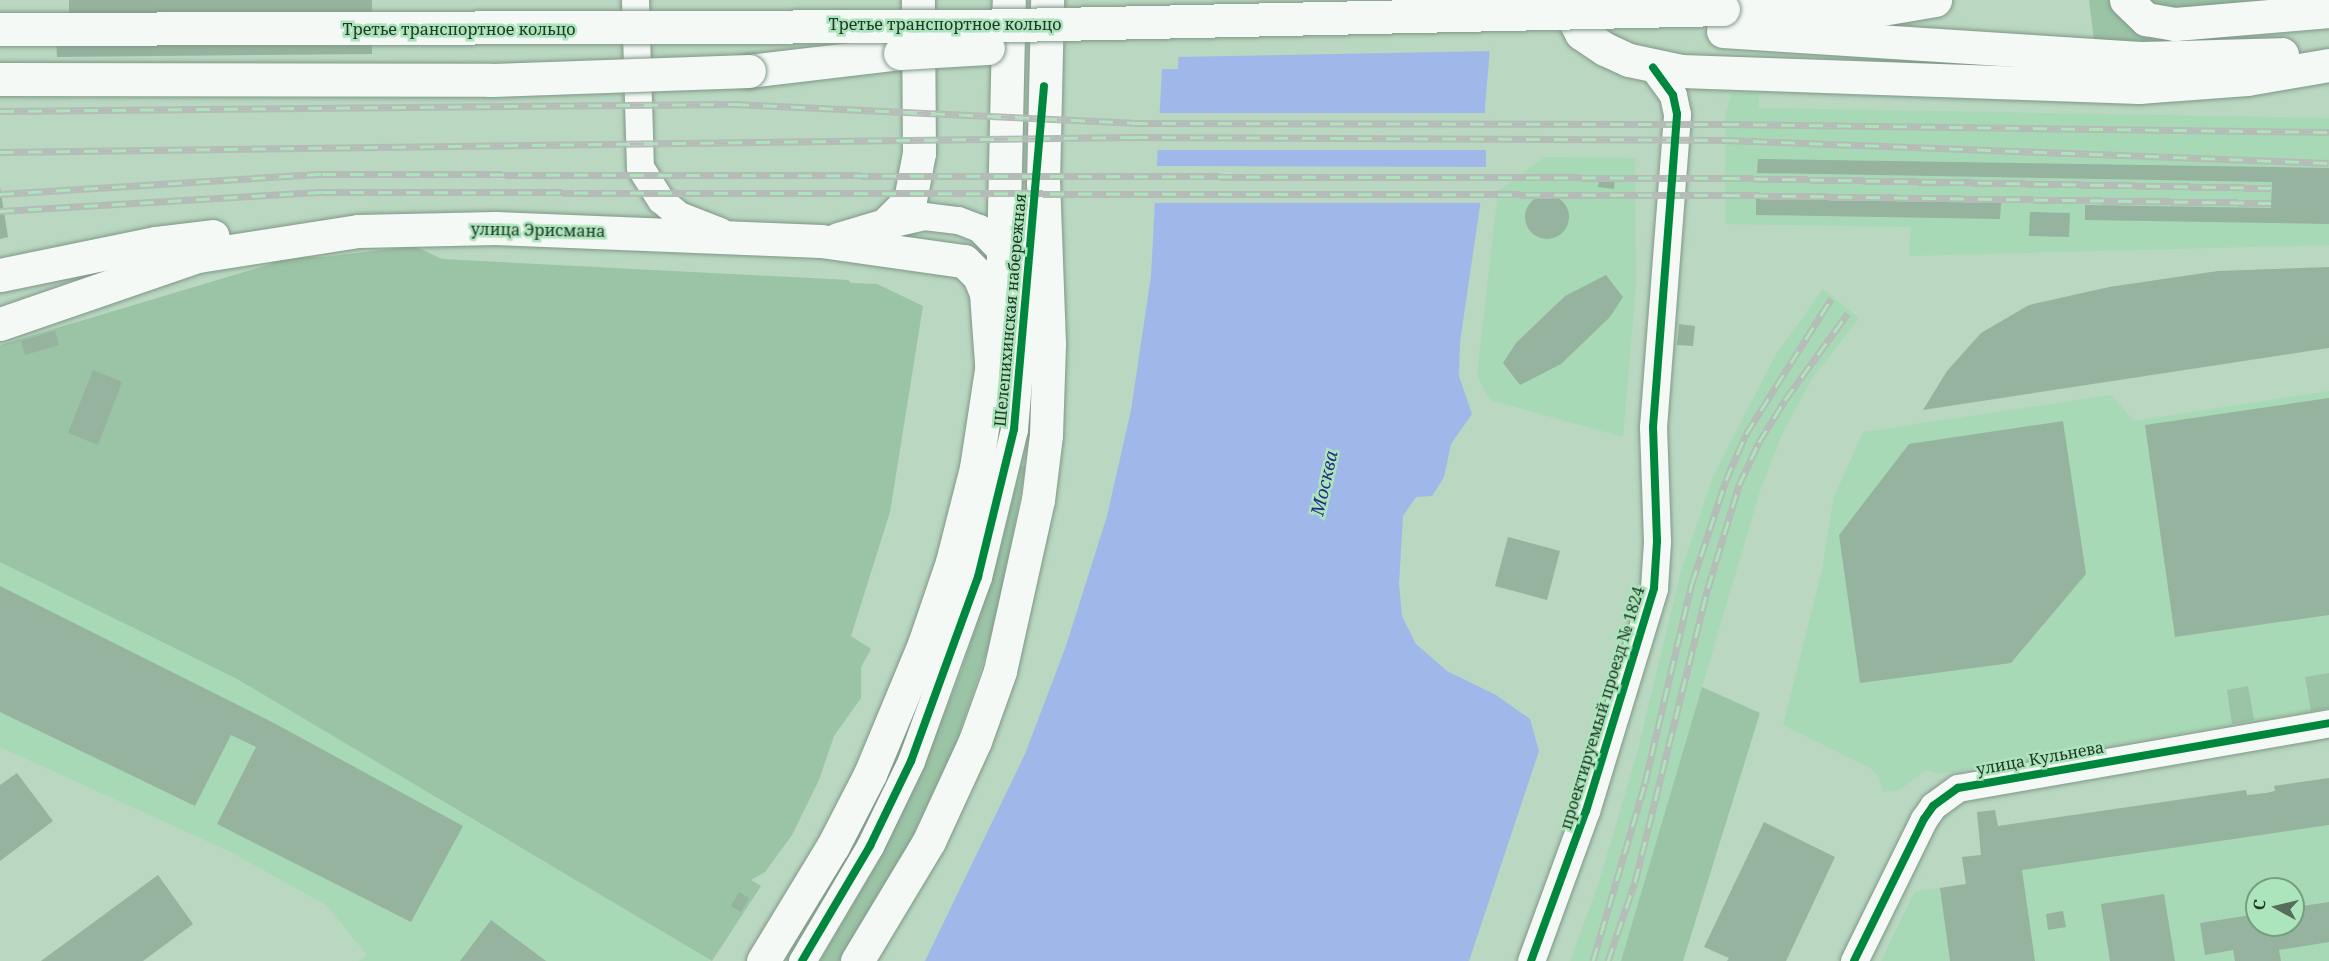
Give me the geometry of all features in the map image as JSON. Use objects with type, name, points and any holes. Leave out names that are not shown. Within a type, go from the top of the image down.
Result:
[{"type":"main road","points":[[821,241],[853,237],[885,225],[910,200],[916,176],[918,0]]},
{"type":"main road","name":"Шелепихинская набережная","points":[[763,961],[833,846],[864,785],[924,644],[955,551],[992,377],[1006,251],[1009,0]]},
{"type":"main road","points":[[857,961],[929,841],[975,741],[1000,671],[1020,589],[1046,435],[1049,343],[1044,86],[1047,0]]},
{"type":"main road","points":[[1563,0],[1581,33],[1629,60],[1653,67],[1681,71],[2139,87],[2199,70],[2329,53]]},
{"type":"main road","name":"Третье транспортное кольцо","points":[[0,79],[490,80],[749,71],[946,48],[1723,20],[1890,0]]},
{"type":"main road","points":[[1723,20],[1846,17],[1935,0]]},
{"type":"main road","points":[[2126,0],[2146,19],[2175,24],[2329,11]]},
{"type":"main road","points":[[1723,20],[2143,58],[2199,70],[2329,65]]},
{"type":"main road","name":"Третье транспортное кольцо","points":[[0,29],[492,30],[783,24],[970,26],[1723,20]]},
{"type":"main road","name":"улица Эрисмана","points":[[0,324],[198,256],[358,231],[495,228],[821,241],[964,261],[979,276],[986,293],[992,377]]},
{"type":"main road","points":[[0,275],[156,243],[247,231],[358,231]]},
{"type":"street","points":[[635,4],[640,167],[648,183],[679,215],[747,239]]},
{"type":"street","name":"проектируемый проезд № 1824","points":[[1531,961],[1586,811],[1654,588],[1657,541],[1653,427],[1677,114],[1673,95],[1653,67]]},
{"type":"street","name":"Шелепихинская набережная","points":[[802,961],[870,846],[910,761],[949,664],[978,577],[1014,429],[1044,86]]},
{"type":"street","points":[[885,225],[924,216],[958,220],[979,228],[1006,251],[1020,278],[1025,303]]},
{"type":"street","name":"улица Кульнева","points":[[1854,961],[1924,819],[1939,801],[1958,788],[1976,782],[2329,723]]},
{"type":"shaded area","points":[[2089,0],[2108,0],[2128,25],[2155,41],[2094,40]]},
{"type":"shaded area","points":[[2140,0],[2313,0],[2174,10]]},
{"type":"shaded area","points":[[1732,93],[1759,93],[1759,108],[2329,118],[2329,245],[1909,256],[1911,227],[1725,224],[1725,114]]},
{"type":"shaded area","points":[[1545,157],[1635,158],[1636,287],[1623,437],[1490,400],[1477,376],[1498,191]]},
{"type":"shaded area","points":[[414,246],[442,259],[848,280],[851,283],[877,284],[923,306],[890,512],[851,636],[871,649],[861,667],[861,698],[834,736],[819,780],[792,835],[765,872],[751,880],[761,886],[712,961],[237,679],[0,562],[0,345],[271,264],[276,256],[324,257]]},
{"type":"shaded area","points":[[1823,289],[1859,318],[1811,380],[1783,432],[1760,491],[1621,961],[1570,961],[1599,882],[1637,753],[1681,571],[1713,477],[1776,354]]},
{"type":"shaded area","points":[[2329,391],[2329,708],[1939,774],[1926,770],[1899,790],[1883,792],[1879,777],[1870,768],[1783,725],[1822,570],[1834,497],[1863,432],[2111,395],[2134,421]]},
{"type":"shaded area","points":[[1021,466],[1026,466],[996,624],[955,746],[895,873],[855,937],[839,961],[820,961],[880,858],[922,771],[962,669],[994,572]]},
{"type":"shaded area","points":[[0,562],[237,679],[711,961],[359,961],[367,955],[326,905],[231,852],[0,747]]},
{"type":"shaded area","points":[[2329,673],[2329,708],[2311,711],[2305,677]]},
{"type":"shaded area","points":[[2248,686],[2254,720],[2232,724],[2227,690]]},
{"type":"shaded area","points":[[1702,687],[1760,713],[1683,961],[1621,961]]},
{"type":"shaded area","points":[[2329,778],[2329,961],[1881,961],[1915,891],[1966,884],[1962,857],[1981,855],[1977,812],[1995,810],[1998,826],[2246,790],[2247,795],[2275,791],[2274,786]]},
{"type":"water","name":"Москва","points":[[1180,0],[1494,0],[1485,107],[1486,165],[1460,342],[1459,376],[1472,414],[1451,444],[1444,477],[1432,496],[1416,497],[1403,516],[1399,584],[1402,616],[1416,644],[1447,671],[1496,695],[1530,719],[1539,751],[1469,961],[925,961],[1025,754],[1066,646],[1107,516],[1131,410],[1151,276],[1162,69],[1178,69]]},
{"type":"pier","points":[[1177,0],[1497,0],[1493,51],[1175,57]]},
{"type":"pier","points":[[1157,113],[1488,113],[1489,150],[1155,150]]},
{"type":"pier","points":[[1154,166],[1488,167],[1481,203],[1152,203]]},
{"type":"building","points":[[69,0],[372,0],[372,54],[57,57],[56,35],[69,35]]},
{"type":"building","points":[[1758,159],[2329,168],[2329,224],[2085,220],[2085,205],[2271,208],[2272,182],[1757,173]]},
{"type":"building","points":[[1600,175],[1615,178],[1614,189],[1598,187]]},
{"type":"building","points":[[0,187],[8,237],[0,239]]},
{"type":"building","points":[[1547,195],[1563,201],[1569,217],[1563,233],[1547,239],[1531,233],[1525,217],[1531,201]]},
{"type":"building","points":[[1756,199],[2001,203],[2000,219],[1756,215]]},
{"type":"building","points":[[2030,212],[2070,213],[2069,237],[2029,236]]},
{"type":"building","points":[[2329,267],[2329,348],[1923,410],[1947,371],[1981,333],[2029,305],[2109,287],[2218,271]]},
{"type":"building","points":[[1606,275],[1623,297],[1610,317],[1561,364],[1520,385],[1503,363],[1516,343],[1565,296]]},
{"type":"building","points":[[1679,324],[1695,326],[1693,346],[1677,345]]},
{"type":"building","points":[[55,331],[59,345],[25,355],[21,341]]},
{"type":"building","points":[[93,370],[122,382],[98,445],[68,433]]},
{"type":"building","points":[[2329,398],[2329,615],[2175,637],[2145,425]]},
{"type":"building","points":[[2063,421],[2086,574],[2011,663],[1860,683],[1839,535],[1909,444]]},
{"type":"building","points":[[1508,537],[1560,551],[1547,600],[1495,586]]},
{"type":"building","points":[[0,586],[272,722],[463,826],[411,922],[217,824],[256,747],[231,735],[195,806],[0,712]]},
{"type":"building","points":[[17,773],[53,821],[0,861],[0,785]]},
{"type":"building","points":[[2329,778],[2329,825],[2022,870],[2035,961],[1950,961],[1940,888],[1966,884],[1962,857],[1981,855],[1977,812],[1995,810],[1998,826],[2246,790],[2247,795],[2266,793],[2275,791],[2274,786]]},
{"type":"building","points":[[1764,822],[1835,857],[1786,961],[1727,961],[1729,958],[1704,947]]},
{"type":"building","points":[[158,875],[193,924],[143,961],[41,961]]},
{"type":"building","points":[[739,892],[749,898],[741,912],[731,906]]},
{"type":"building","points":[[2164,894],[2175,961],[2110,961],[2101,904]]},
{"type":"building","points":[[2329,902],[2329,942],[2279,950],[2281,961],[2235,961],[2233,950],[2205,955],[2200,923],[2245,916],[2245,937],[2305,937],[2305,906]]},
{"type":"building","points":[[2063,911],[2066,927],[2048,930],[2046,914]]},
{"type":"building","points":[[491,920],[546,961],[460,961]]},
{"type":"railway","points":[[0,111],[735,104],[1134,123],[1725,124],[2329,132]]},
{"type":"railway","points":[[0,152],[1134,137],[1725,140],[2329,163]]},
{"type":"railway","points":[[0,194],[322,174],[1726,178],[2271,188]]},
{"type":"railway","points":[[0,211],[322,192],[1726,195],[2271,203]]},
{"type":"railway","points":[[1593,961],[1645,783],[1692,583],[1726,480],[1746,434],[1831,299]]},
{"type":"railway","points":[[1608,961],[1635,882],[1708,588],[1739,485],[1759,442],[1785,400],[1848,313]]},
{"type":"cycle path","points":[[1531,961],[1586,811],[1654,588],[1657,541],[1653,427],[1677,114],[1673,95],[1653,67]]},
{"type":"cycle path","points":[[802,961],[870,846],[911,761],[978,577],[1014,429],[1044,86]]},
{"type":"cycle path","points":[[1854,961],[1924,819],[1933,806],[1958,788],[2329,723]]}]
